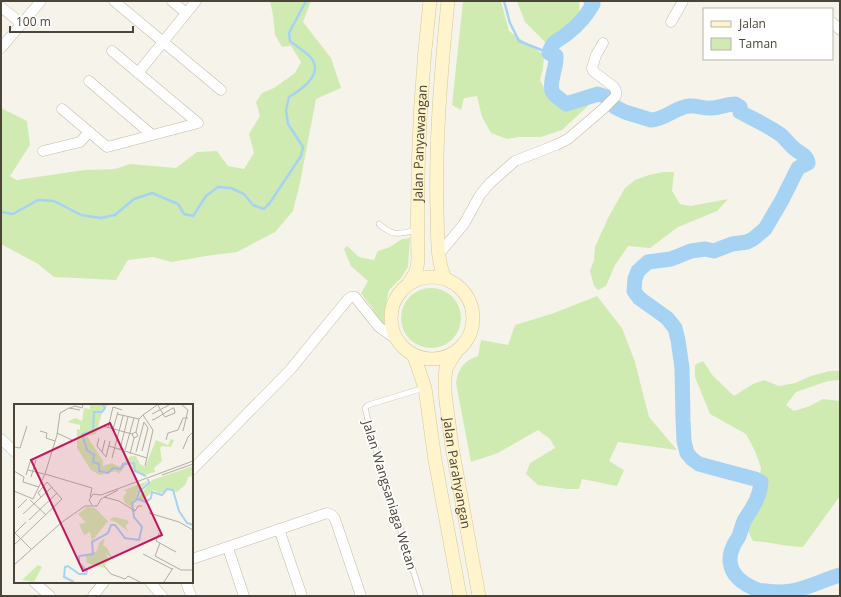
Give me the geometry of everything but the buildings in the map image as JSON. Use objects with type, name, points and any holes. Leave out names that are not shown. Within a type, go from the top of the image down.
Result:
[{"type":"main road","name":"Jalan Panyawangan","points":[[409,283],[416,272],[417,266],[419,125],[430,1]]},
{"type":"main road","name":"Jalan Panyawangan","points":[[445,279],[438,255],[436,168],[438,117],[448,1]]},
{"type":"main road","points":[[433,276],[456,284],[466,294],[471,305],[473,318],[471,331],[466,342],[456,352],[436,360],[425,359],[414,356],[404,349],[396,339],[391,327],[390,315],[394,302],[400,292],[409,283],[421,278],[433,276]]},
{"type":"main road","name":"Jalan Parahyangan","points":[[456,352],[446,368],[444,378],[445,393],[452,447],[479,596]]},
{"type":"main road","name":"Jalan Parahyangan","points":[[414,356],[424,380],[436,468],[460,596]]},
{"type":"street","points":[[1,48],[41,1]]},
{"type":"street","points":[[114,1],[221,90]]},
{"type":"street","points":[[172,1],[186,13]]},
{"type":"street","points":[[138,73],[196,1]]},
{"type":"street","points":[[671,22],[683,1]]},
{"type":"street","points":[[1,7],[22,24]]},
{"type":"street","points":[[438,255],[464,224],[485,188],[505,168],[522,157],[556,145],[568,138],[603,109],[616,96],[614,87],[593,71],[592,68],[596,55],[603,43]]},
{"type":"street","points":[[62,109],[107,147],[198,123],[112,51]]},
{"type":"street","points":[[89,81],[152,135]]},
{"type":"street","points":[[43,151],[80,142],[89,132]]},
{"type":"street","points":[[193,469],[290,370],[348,299],[355,297],[371,319],[379,327],[396,339]]},
{"type":"street","points":[[1,439],[14,451]]},
{"type":"street","points":[[193,559],[327,513],[332,515],[335,519],[361,596]]},
{"type":"street","points":[[279,529],[302,596]]},
{"type":"street","points":[[228,548],[244,596]]},
{"type":"street","points":[[35,583],[50,596]]},
{"type":"street","points":[[93,596],[103,583]]},
{"type":"street","points":[[151,583],[162,596]]},
{"type":"street","points":[[186,583],[191,596]]},
{"type":"lane","points":[[379,224],[389,233],[398,234],[418,230]]},
{"type":"lane","name":"Jalan Wangsaniaga Wetan","points":[[421,596],[365,408],[368,405],[425,388]]},
{"type":"green space","points":[[270,1],[311,1],[303,22],[331,58],[341,88],[316,99],[300,183],[293,211],[275,232],[237,252],[172,262],[153,257],[128,260],[116,280],[54,277],[38,264],[1,244],[1,108],[27,121],[30,145],[10,176],[16,180],[85,170],[115,169],[130,164],[176,168],[197,152],[217,151],[228,166],[244,169],[254,153],[249,134],[260,116],[256,102],[262,93],[274,88],[295,73],[301,62],[291,46],[282,47],[275,35]]},
{"type":"green space","points":[[463,1],[501,1],[509,31],[544,55],[543,69],[540,80],[551,101],[571,106],[590,101],[590,104],[562,130],[541,137],[519,137],[507,139],[491,133],[482,117],[477,96],[464,98],[461,110],[452,105]]},
{"type":"green space","points":[[517,1],[579,1],[580,26],[546,43],[525,22]]},
{"type":"green space","points":[[663,172],[674,172],[672,191],[680,204],[691,206],[728,199],[717,211],[678,227],[650,248],[628,246],[615,265],[606,286],[598,290],[594,286],[590,271],[594,260],[595,247],[608,218],[625,188],[635,180]]},
{"type":"green space","points":[[410,238],[408,267],[401,278],[389,290],[385,308],[385,326],[376,319],[372,308],[361,293],[368,281],[351,266],[344,249],[347,246],[359,257],[374,260],[378,251],[390,247],[402,239]]},
{"type":"green space","points":[[431,288],[448,293],[456,301],[461,318],[456,335],[448,343],[431,348],[414,343],[406,335],[401,318],[406,301],[414,293]]},
{"type":"green space","points":[[597,296],[622,328],[635,362],[649,417],[677,450],[618,442],[609,461],[624,470],[617,486],[582,479],[579,489],[538,485],[526,474],[530,463],[555,448],[550,439],[538,430],[498,453],[471,462],[456,383],[462,366],[469,360],[478,356],[481,340],[508,345],[515,325],[554,313]]},
{"type":"green space","points":[[703,361],[713,376],[734,396],[753,384],[764,380],[779,386],[795,383],[811,376],[829,371],[840,371],[840,380],[828,381],[796,392],[786,405],[794,411],[810,406],[823,399],[840,401],[840,496],[803,547],[753,541],[748,531],[757,497],[761,468],[755,451],[746,434],[710,414],[695,377],[695,365]]},
{"type":"waterway","points":[[1,212],[13,214],[38,200],[54,201],[81,215],[101,218],[115,215],[134,199],[152,193],[178,204],[184,214],[193,216],[206,196],[218,187],[231,188],[244,194],[253,205],[264,209],[269,204],[301,156],[303,147],[288,124],[286,110],[289,97],[304,86],[313,76],[315,71],[315,65],[312,59],[290,41],[289,33],[306,1]]},
{"type":"waterway","points":[[504,1],[510,23],[519,41],[549,53]]},
{"type":"waterway","points":[[591,1],[593,4],[585,16],[572,30],[555,42],[549,53],[556,56],[551,87],[552,91],[566,104],[598,94],[607,97],[615,107],[625,112],[651,120],[661,118],[684,107],[692,106],[708,108],[735,104],[740,107],[740,112],[781,135],[807,159],[808,163],[798,168],[765,229],[753,239],[747,242],[732,244],[714,251],[705,249],[691,251],[671,259],[648,262],[638,271],[635,279],[634,291],[639,298],[667,318],[675,328],[682,368],[684,441],[687,453],[699,464],[755,479],[761,482],[757,498],[744,521],[739,536],[731,551],[730,563],[735,574],[745,584],[758,590],[771,592],[801,589],[840,575]]}]
